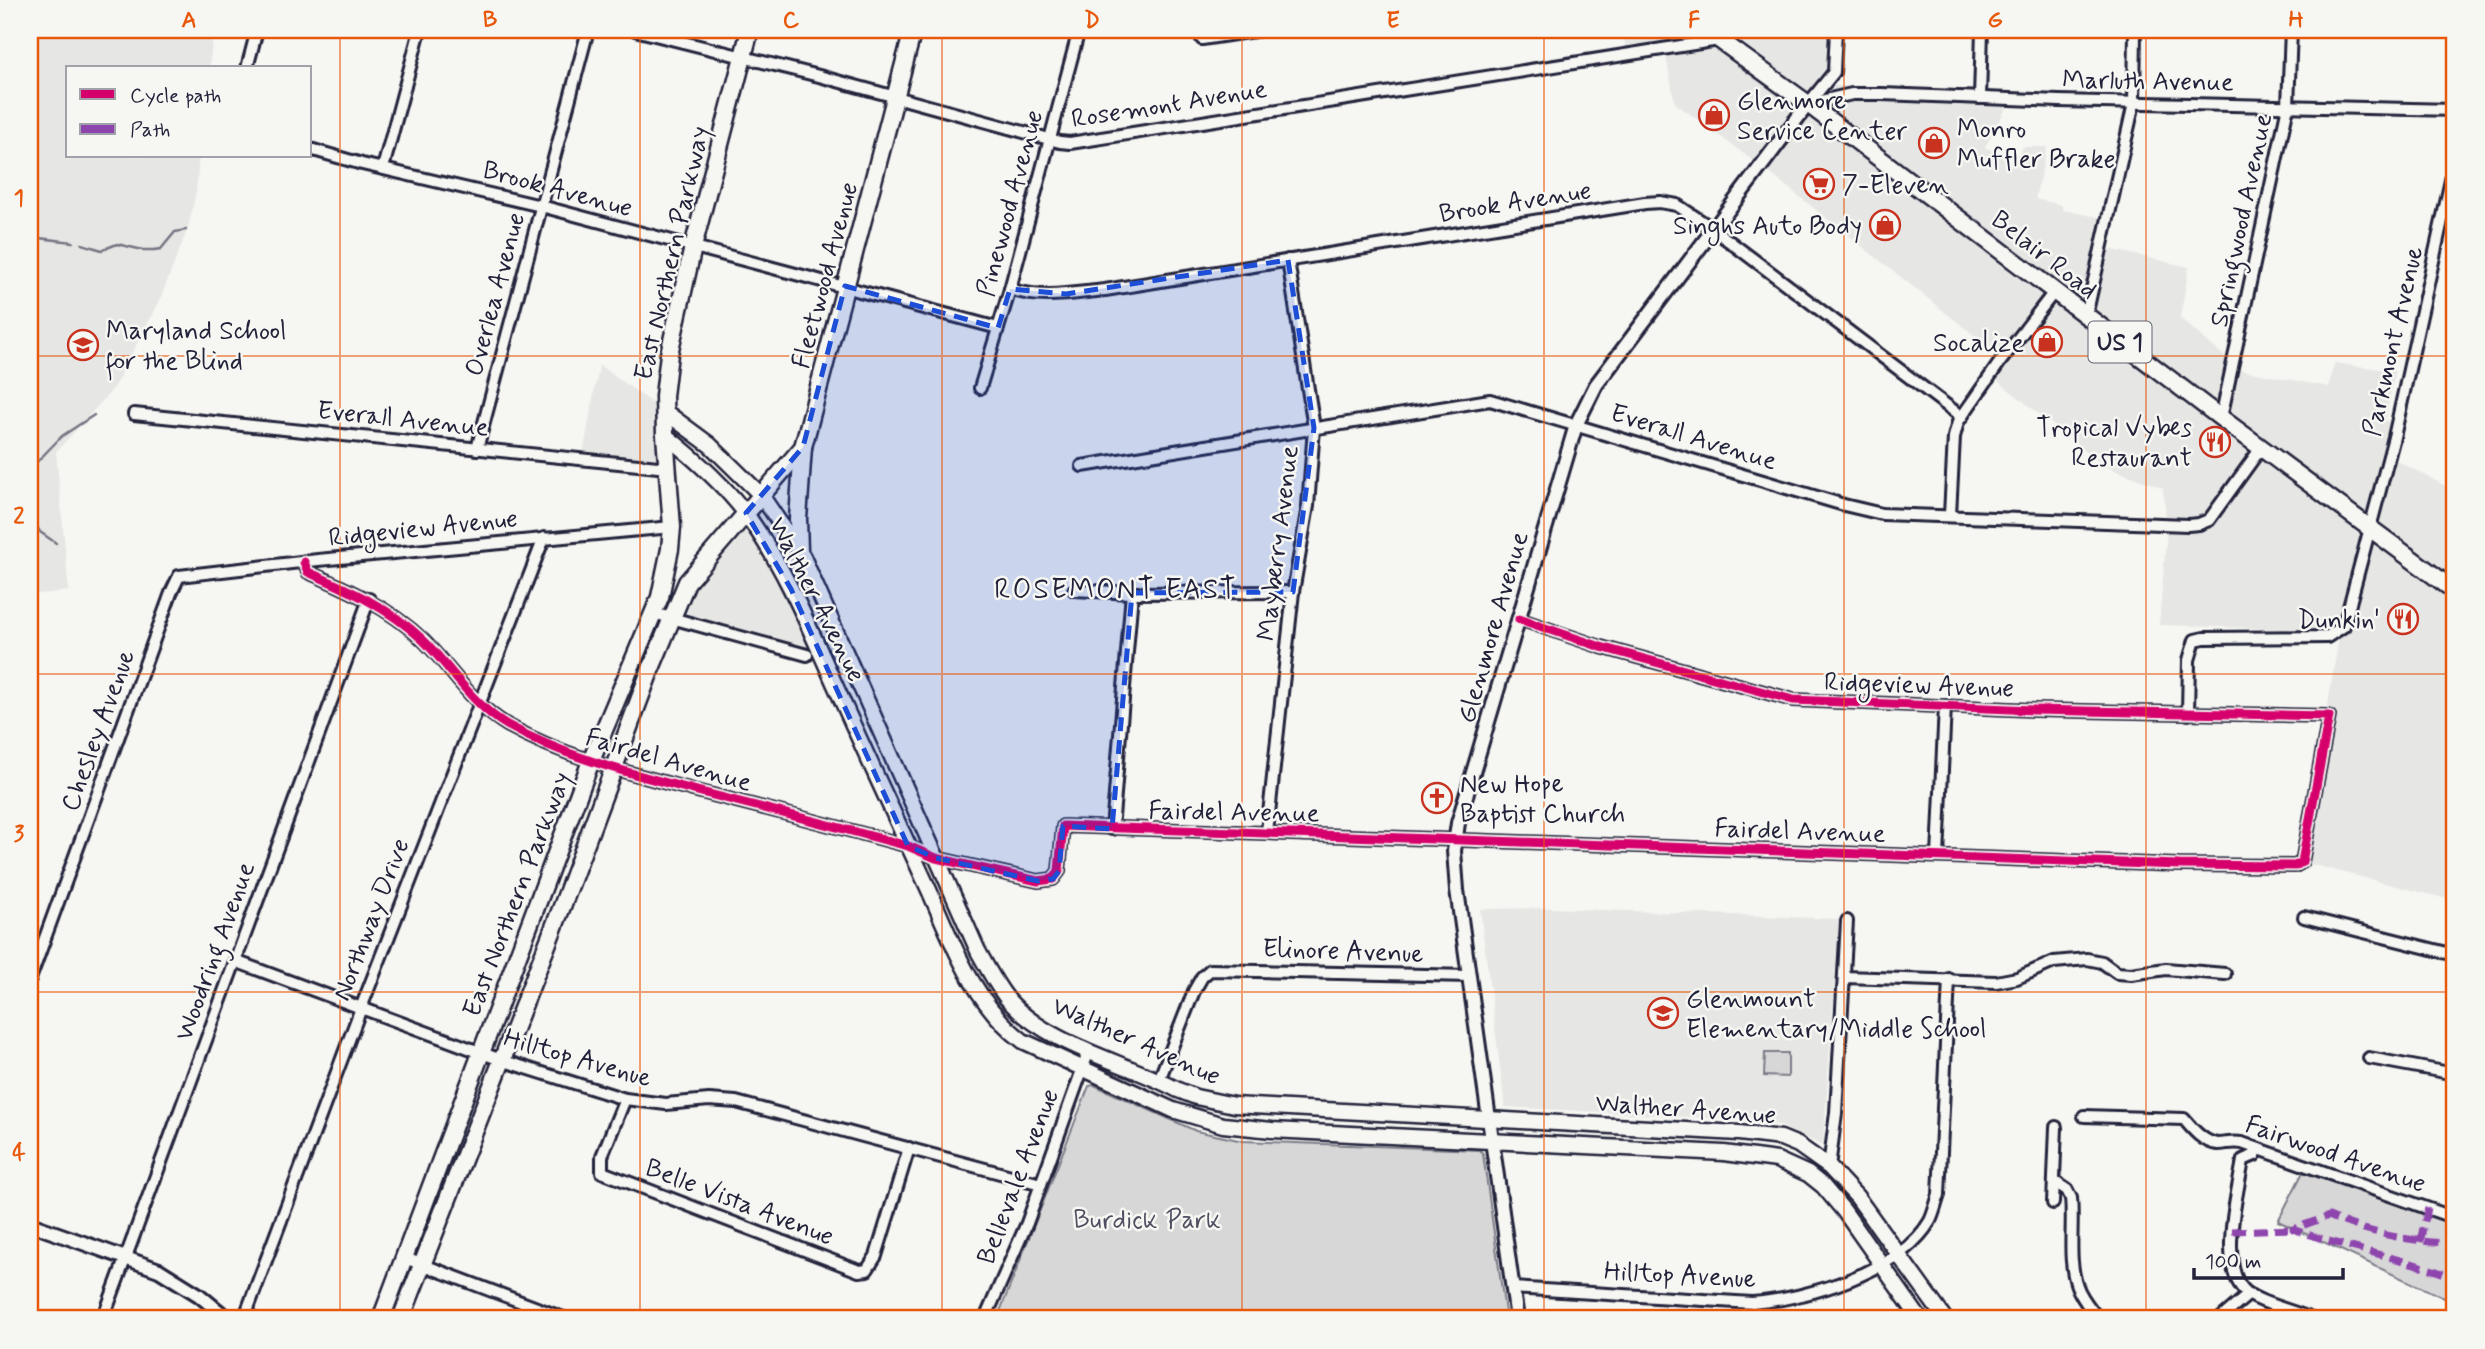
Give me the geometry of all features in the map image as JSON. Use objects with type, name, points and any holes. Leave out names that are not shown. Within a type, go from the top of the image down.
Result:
[{"type":"main road","name":"East Northern Parkway","points":[[381,1319],[591,761],[660,597],[672,527],[664,411],[669,354],[750,30]]},
{"type":"main road","name":"Fleetwood Avenue","points":[[746,513],[803,447],[913,30]]},
{"type":"main road","name":"Belair Road","points":[[1706,30],[2455,591]]},
{"type":"main road","name":"Walther Avenue","points":[[664,411],[710,445],[761,495],[799,551],[978,951],[1010,1002],[1049,1031],[1196,1097],[1242,1106],[1781,1138],[1798,1145],[1829,1167],[1857,1196],[1945,1319]]},
{"type":"main road","name":"Walther Avenue","points":[[665,435],[693,458],[746,513],[775,557],[968,973],[997,1019],[1023,1041],[1173,1110],[1223,1125],[1272,1130],[1724,1153],[1777,1160],[1808,1174],[1823,1186],[1920,1319]]},
{"type":"main road","points":[[799,551],[798,519],[803,447]]},
{"type":"main road","name":"East Northern Parkway","points":[[401,1319],[671,619],[687,582],[746,513]]},
{"type":"main road","points":[[534,914],[554,923]]},
{"type":"street","points":[[248,66],[257,30]]},
{"type":"street","points":[[383,167],[420,30]]},
{"type":"street","name":"Overlea Avenue","points":[[477,449],[587,30]]},
{"type":"street","name":"Rosemont Avenue","points":[[635,30],[1070,143],[1719,40]]},
{"type":"street","name":"Pinewood Avenue","points":[[980,388],[1010,289],[1079,30]]},
{"type":"street","points":[[1198,30],[1202,39],[1261,30]]},
{"type":"street","points":[[1836,30],[1835,65],[1830,79],[1834,91],[1840,96]]},
{"type":"street","points":[[1980,98],[1982,30]]},
{"type":"street","points":[[2086,316],[2134,103],[2135,30]]},
{"type":"street","name":"Springwood Avenue","points":[[2221,418],[2288,106],[2291,30]]},
{"type":"street","name":"Glenmore Avenue","points":[[1517,1319],[1457,890],[1455,840],[1463,804],[1576,425],[1597,385],[1808,104],[1830,79]]},
{"type":"street","name":"Marluth Avenue","points":[[1808,104],[1840,96],[1882,94],[2455,110]]},
{"type":"street","name":"Brook Avenue","points":[[312,150],[541,206],[998,328]]},
{"type":"street","name":"Parkmont Avenue","points":[[2188,714],[2189,660],[2195,640],[2327,637],[2344,626],[2371,529],[2455,162]]},
{"type":"street","name":"Brook Avenue","points":[[1010,289],[1026,294],[1044,295],[1105,290],[1660,202],[1677,205],[1713,229],[1962,417]]},
{"type":"street","points":[[2445,209],[2455,216]]},
{"type":"street","name":"Mayberry Avenue","points":[[1267,832],[1293,592],[1308,506],[1314,428],[1288,260]]},
{"type":"street","points":[[1950,515],[1954,437],[1958,422],[2053,292]]},
{"type":"street","name":"Everall Avenue","points":[[1082,466],[1490,400],[1864,510],[1907,516],[1950,515],[2199,524],[2214,514],[2261,448]]},
{"type":"street","name":"Everall Avenue","points":[[134,414],[668,468]]},
{"type":"street","name":"Ridgeview Avenue","points":[[179,576],[672,527]]},
{"type":"street","name":"Northway Drive","points":[[244,1319],[478,703],[544,538]]},
{"type":"street","name":"Fairdel Avenue","points":[[304,562],[308,572],[369,599],[422,639],[478,703],[496,718],[524,734],[614,768],[908,846],[936,858],[1038,881],[1053,879],[1059,871],[1063,826],[1112,830],[1267,832],[2295,866]]},
{"type":"street","name":"Chesley Avenue","points":[[30,979],[179,576]]},
{"type":"street","points":[[1074,590],[1132,593],[1293,592]]},
{"type":"street","points":[[1112,830],[1132,593]]},
{"type":"street","name":"Woodring Avenue","points":[[103,1319],[369,599]]},
{"type":"street","points":[[653,613],[807,655]]},
{"type":"street","name":"Ridgeview Avenue","points":[[1520,619],[1592,644],[1793,699],[2188,714],[2329,716],[2302,862],[2295,866]]},
{"type":"street","points":[[1938,856],[1945,706]]},
{"type":"street","points":[[2304,917],[2455,955]]},
{"type":"street","points":[[1829,1167],[1835,1122],[1847,921]]},
{"type":"street","points":[[1844,977],[1996,982],[2017,978],[2054,962],[2087,959],[2102,962],[2117,973],[2131,974],[2166,969],[2225,974]]},
{"type":"street","name":"Hilltop Avenue","points":[[235,961],[482,1054],[625,1099],[666,1104],[722,1100],[736,1102],[1041,1184]]},
{"type":"street","name":"Elinore Avenue","points":[[1159,1080],[1194,991],[1207,971],[1214,969],[1470,976]]},
{"type":"street","name":"Hilltop Avenue","points":[[1512,1288],[1752,1303],[1806,1294],[1882,1265],[1920,1233],[1929,1221],[1938,1195],[1949,979]]},
{"type":"street","name":"Bellevale Avenue","points":[[985,1319],[1027,1223],[1086,1059],[1084,1048]]},
{"type":"street","points":[[2369,1058],[2455,1074]]},
{"type":"street","name":"Belle Vista Avenue","points":[[625,1099],[602,1157],[601,1169],[607,1175],[859,1271],[867,1270],[872,1264],[909,1148]]},
{"type":"street","name":"Fairwood Avenue","points":[[2084,1116],[2184,1119],[2202,1138],[2214,1143],[2234,1141],[2455,1218]]},
{"type":"street","points":[[2053,1203],[2056,1127]]},
{"type":"street","points":[[2258,1149],[2255,1155],[2243,1160],[2231,1243],[2237,1278],[2249,1294],[2311,1319]]},
{"type":"street","points":[[2054,1182],[2067,1190],[2072,1210],[2072,1254],[2076,1283],[2098,1319]]},
{"type":"street","points":[[30,1224],[159,1270],[185,1285],[228,1319]]},
{"type":"street","points":[[405,1258],[566,1319]]},
{"type":"street","points":[[2220,1319],[2249,1294]]},
{"type":"highlighted area","points":[[1288,260],[1314,428],[1293,592],[1132,593],[1112,829],[1063,826],[1059,871],[1053,879],[1038,881],[936,858],[908,846],[791,589],[746,513],[803,447],[845,286],[998,328],[1010,289],[1066,294]]},
{"type":"shaded area","name":"Maryland School for the Blind","points":[[30,30],[214,30],[209,66],[66,66],[66,158],[199,158],[196,192],[188,228],[159,302],[113,389],[56,452],[69,591],[30,595]]},
{"type":"shaded area","points":[[1623,30],[1840,30],[1839,71],[1832,86],[1845,86],[1847,97],[2009,103],[1985,147],[2014,163],[2023,147],[2047,147],[2035,199],[2062,205],[2062,210],[2114,220],[2109,249],[2189,267],[2180,318],[2240,370],[2329,387],[2334,363],[2395,371],[2385,421],[2397,423],[2390,457],[2455,491],[2455,901],[2302,862],[2340,631],[2159,625],[2167,529],[2163,488],[2104,466],[1997,380],[2008,362],[1767,171],[1675,103],[1663,41],[1625,46]]},
{"type":"shaded area","points":[[599,365],[668,414],[668,468],[582,460]]},
{"type":"shaded area","points":[[755,503],[797,568],[840,660],[673,618],[692,578]]},
{"type":"shaded area","name":"Glenmount Elementary/Middle School","points":[[1551,908],[1839,919],[1823,1146],[1779,1125],[1727,1119],[1505,1107],[1480,909]]},
{"type":"green space","points":[[1765,1053],[1788,1053],[1788,1077],[1764,1076]]},
{"type":"green space","name":"Burdick Park","points":[[1094,1085],[1196,1131],[1243,1141],[1480,1150],[1483,1154],[1506,1319],[997,1319],[1089,1086]]},
{"type":"green space","points":[[2303,1172],[2455,1225],[2455,1303],[2278,1221]]},
{"type":"waterway","points":[[82,244],[102,250],[117,244],[154,250],[161,249],[175,232],[186,230]]},
{"type":"waterway","points":[[30,237],[73,242]]},
{"type":"waterway","points":[[30,469],[62,436],[94,415]]},
{"type":"waterway","points":[[30,515],[40,532],[56,543]]},
{"type":"marked path","points":[[2420,1242],[2428,1208]]},
{"type":"marked path","points":[[2455,1252],[2448,1243],[2387,1235],[2329,1216],[2293,1229],[2455,1278]]},
{"type":"marked path","points":[[2232,1231],[2293,1229]]},
{"type":"cycle path","points":[[304,562],[308,572],[368,600],[409,628],[433,650],[483,707],[529,737],[600,764],[649,778],[908,846],[936,858],[1038,881],[1053,879],[1059,871],[1063,826],[2179,865],[2295,866],[2302,862],[2329,716],[2034,710],[1793,700],[1601,647],[1519,619]]},
{"type":"place","name":"Glenmore Service Center","points":[[1714,115]]},
{"type":"place","name":"Monro Muffler Brake","points":[[1934,143]]},
{"type":"place","name":"7-Eleven","points":[[1819,184]]},
{"type":"place","name":"Singhs Auto Body","points":[[1885,225]]},
{"type":"place","name":"Socalize","points":[[2047,342]]},
{"type":"place","name":"Maryland School for the Blind","points":[[83,345]]},
{"type":"place","name":"Tropical Vybes Restaurant","points":[[2215,442]]},
{"type":"place","name":"Dunkin'","points":[[2403,619]]},
{"type":"place","name":"New Hope Baptist Church","points":[[1437,798]]},
{"type":"place","name":"Glenmount Elementary/Middle School","points":[[1663,1013]]},
{"type":"district","name":"ROSEMONT EAST","points":[[1116,588]]}]
